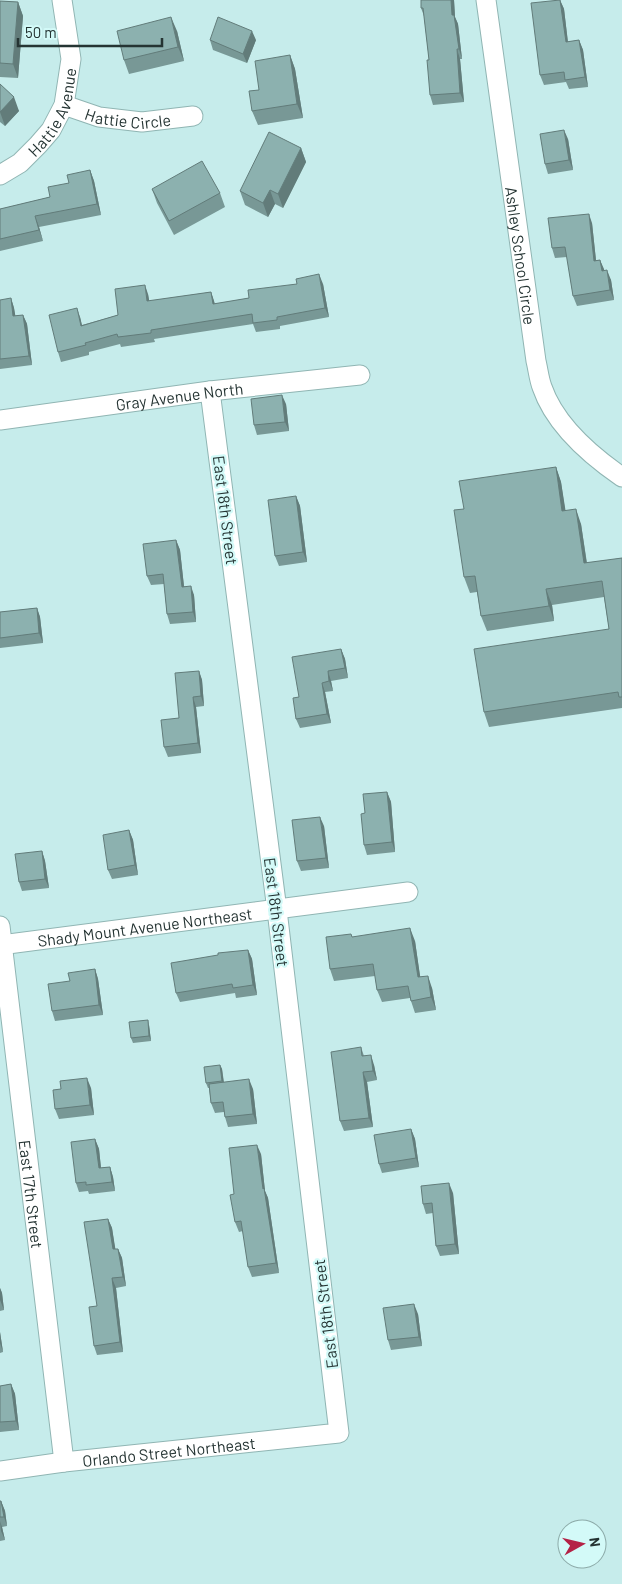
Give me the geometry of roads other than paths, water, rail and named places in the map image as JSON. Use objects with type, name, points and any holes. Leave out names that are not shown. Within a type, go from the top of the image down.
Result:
[{"type":"street","name":"Hattie Avenue","points":[[0,175],[20,163],[38,145],[51,130],[64,104],[71,59],[62,0]]},
{"type":"street","name":"Ashley School Circle","points":[[486,0],[541,387],[561,423],[593,454],[622,477]]},
{"type":"street","name":"Hattie Circle","points":[[64,104],[99,117],[142,122],[193,116]]},
{"type":"street","name":"Gray Avenue North","points":[[0,420],[210,391],[360,375]]},
{"type":"street","name":"East 18th Street","points":[[210,391],[277,910],[339,1433]]},
{"type":"street","name":"Shady Mount Avenue Northeast","points":[[1,938],[277,910],[408,892]]},
{"type":"street","name":"East 17th Street","points":[[1,938],[64,1462]]},
{"type":"street","name":"Orlando Street Northeast","points":[[0,1471],[64,1462],[339,1433]]}]
